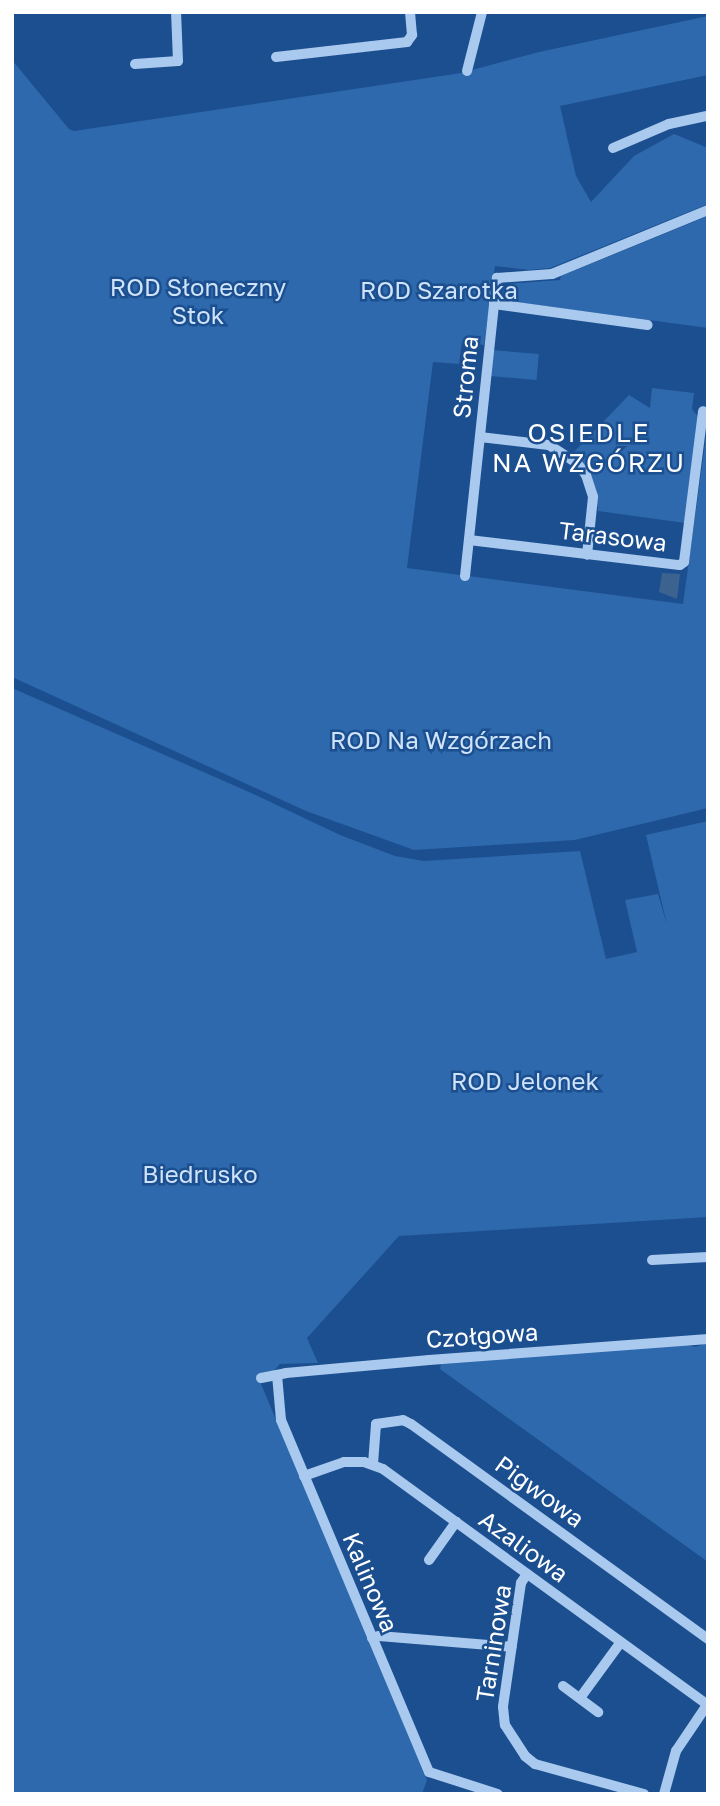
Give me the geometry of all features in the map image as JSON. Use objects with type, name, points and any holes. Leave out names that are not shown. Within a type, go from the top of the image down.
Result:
[{"type":"street","points":[[135,64],[178,61],[176,12]]},
{"type":"street","points":[[276,57],[407,42],[412,35],[410,12]]},
{"type":"street","points":[[467,71],[482,12]]},
{"type":"street","points":[[614,148],[669,124],[708,116]]},
{"type":"street","name":"Stroma","points":[[465,576],[497,278],[552,274],[708,210]]},
{"type":"street","points":[[494,303],[648,325]]},
{"type":"street","name":"Tarasowa","points":[[469,540],[677,565],[684,562],[703,411]]},
{"type":"street","points":[[480,437],[549,445],[577,463],[586,475],[593,497],[587,555]]},
{"type":"street","points":[[652,1261],[708,1257]]},
{"type":"street","name":"Czołgowa","points":[[261,1378],[708,1339]]},
{"type":"street","name":"Kalinowa","points":[[276,1375],[281,1420],[429,1772],[458,1788],[498,1794]]},
{"type":"street","name":"Pigwowa","points":[[373,1464],[376,1424],[403,1420],[411,1424],[708,1639]]},
{"type":"street","points":[[304,1476],[335,1463],[356,1461],[373,1464]]},
{"type":"street","name":"Azaliowa","points":[[373,1464],[707,1705]]},
{"type":"street","points":[[429,1560],[456,1522]]},
{"type":"street","name":"Tarninowa","points":[[527,1574],[521,1583],[502,1717],[525,1756],[543,1767],[644,1794]]},
{"type":"street","points":[[372,1638],[379,1636],[512,1647]]},
{"type":"street","points":[[580,1698],[621,1642]]},
{"type":"street","points":[[563,1686],[598,1712]]},
{"type":"street","points":[[664,1794],[676,1751],[707,1705]]},
{"type":"green space","name":"ROD Słoneczny Stok","points":[[708,16],[708,75],[560,106],[576,176],[591,202],[634,156],[674,134],[708,148],[708,204],[550,268],[529,270],[495,266],[484,345],[462,342],[459,364],[433,362],[407,568],[683,604],[708,422],[708,808],[575,840],[414,850],[306,811],[12,677],[12,60],[69,129],[74,131],[461,73],[539,52]]},
{"type":"green space","name":"ROD Szarotka","points":[[708,216],[708,328],[500,300],[505,284],[560,280],[561,276]]},
{"type":"green space","points":[[492,350],[539,354],[537,380],[490,376]]},
{"type":"green space","points":[[652,388],[694,393],[692,409],[699,418],[685,523],[598,511],[595,487],[587,470],[573,453],[629,395],[650,408]]},
{"type":"green space","name":"Biedrusko","points":[[12,688],[340,835],[395,856],[424,861],[580,851],[606,959],[637,952],[625,900],[658,894],[667,925],[646,835],[708,821],[708,1217],[399,1236],[307,1338],[318,1363],[280,1364],[261,1384],[421,1764],[427,1780],[422,1794],[12,1794]]},
{"type":"green space","points":[[681,1343],[695,1347],[708,1343],[708,1562],[440,1369],[441,1363]]},
{"type":"shaded area","points":[[662,573],[680,574],[677,599],[659,592]]},
{"type":"district","name":"OSIEDLE NA WZGÓRZU","points":[[589,448]]},
{"type":"park label","name":"ROD Na Wzgórzach","points":[[441,740]]},
{"type":"park label","name":"ROD Jelonek","points":[[525,1081]]}]
